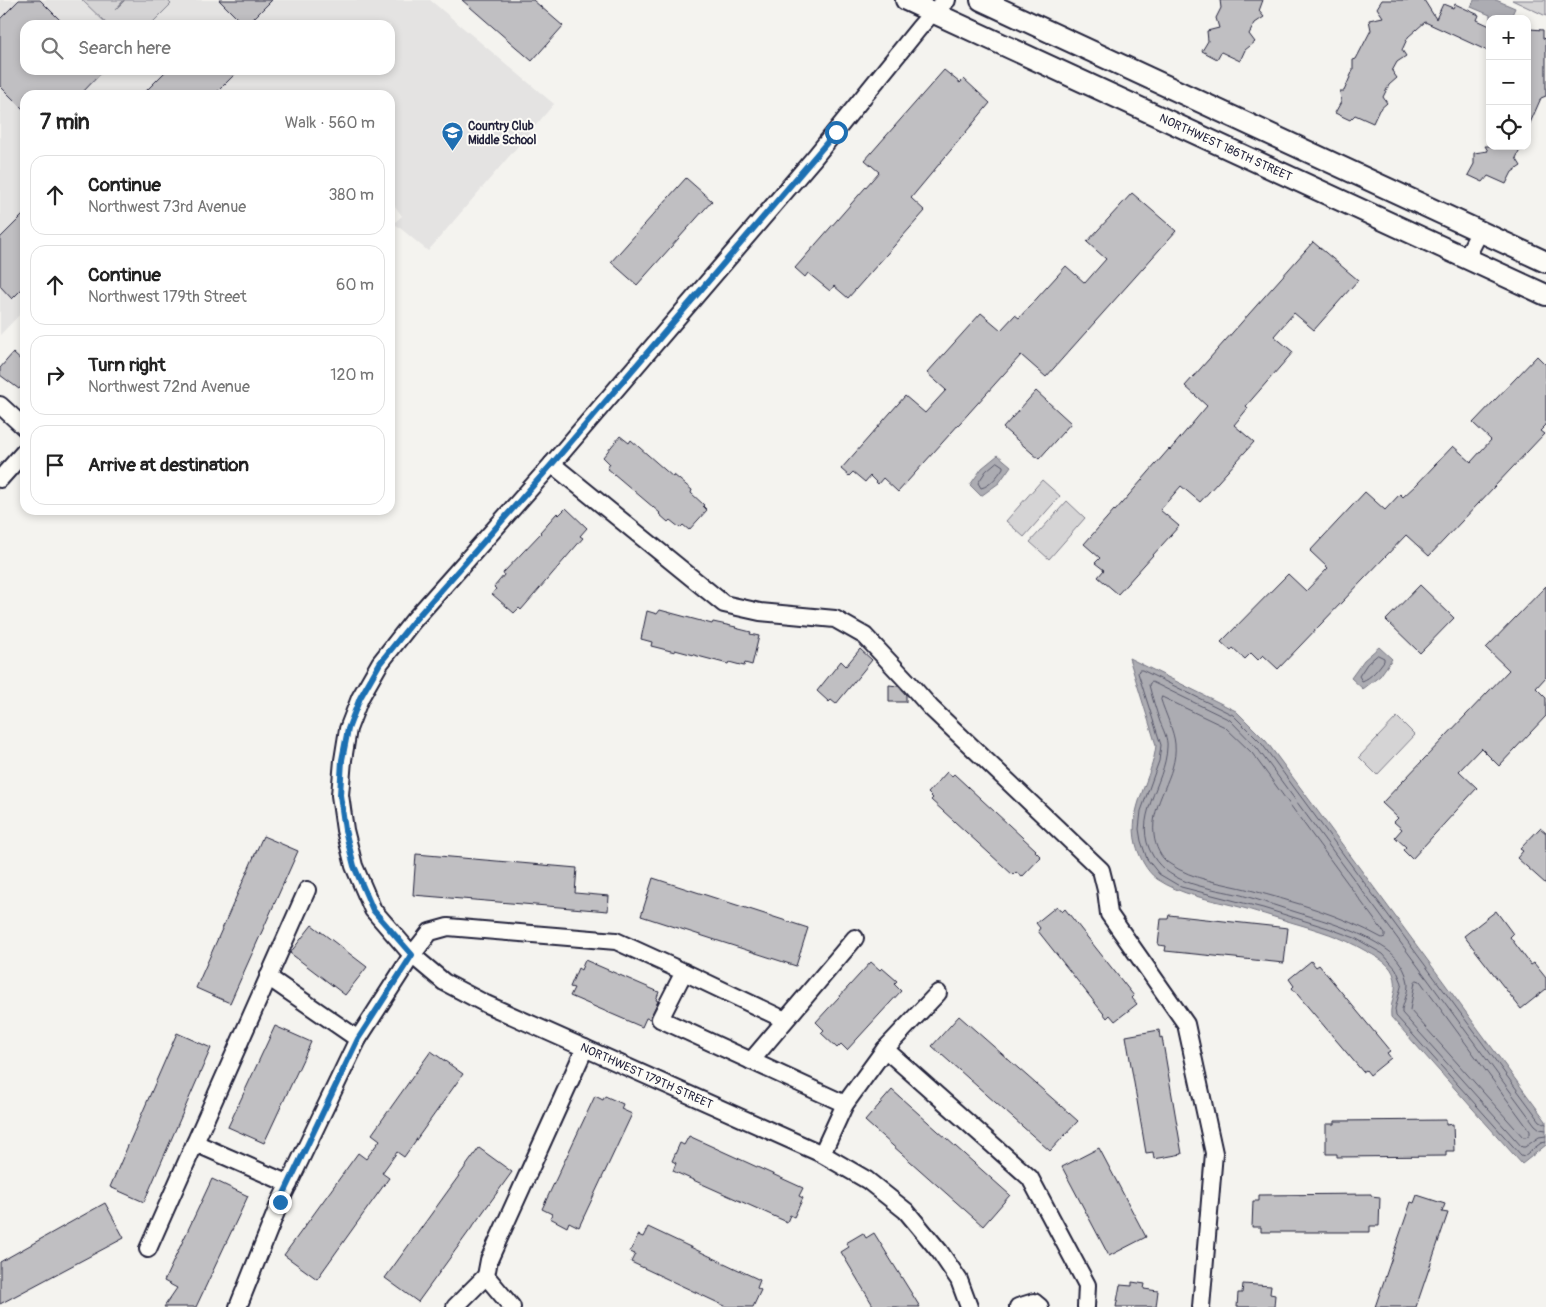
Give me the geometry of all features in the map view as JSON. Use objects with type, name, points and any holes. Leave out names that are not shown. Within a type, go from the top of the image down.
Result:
[{"type":"main road","name":"NORTHWEST 186TH STREET","points":[[906,0],[940,6],[1546,295]]},
{"type":"main road","points":[[981,0],[1546,262]]},
{"type":"street","name":"NORTHWEST 179TH STREET","points":[[940,6],[814,158],[552,464],[413,622],[380,663],[360,698],[348,729],[342,760],[340,795],[345,830],[354,866],[373,910],[412,955],[444,982],[486,1004],[822,1154],[867,1180],[906,1211],[940,1252],[959,1280],[969,1307]]},
{"type":"street","points":[[1466,258],[1480,231]]},
{"type":"street","points":[[0,406],[20,424]]},
{"type":"street","points":[[0,479],[20,457]]},
{"type":"street","points":[[552,464],[724,604],[760,612],[835,619],[865,636],[931,708],[1101,870],[1109,914],[1186,1024],[1214,1153],[1201,1307]]},
{"type":"street","points":[[148,1249],[307,890]]},
{"type":"street","points":[[238,1307],[289,1184],[358,1039],[412,955],[430,932],[448,927],[616,941],[785,1020]]},
{"type":"street","points":[[751,1061],[855,938]]},
{"type":"street","points":[[684,972],[660,1019],[845,1104]]},
{"type":"street","points":[[268,977],[358,1039]]},
{"type":"street","points":[[822,1154],[845,1104],[884,1049],[938,993]]},
{"type":"street","points":[[455,1307],[486,1276],[489,1260],[585,1048]]},
{"type":"street","points":[[884,1049],[1030,1178],[1087,1285],[1086,1307]]},
{"type":"street","points":[[195,1143],[289,1184]]},
{"type":"street","points":[[486,1276],[512,1307]]},
{"type":"street","points":[[1018,1307],[1034,1302],[1040,1307]]},
{"type":"shaded area","name":"Country Club Middle School","points":[[0,0],[430,0],[554,104],[428,251],[395,224],[402,216],[395,206],[395,90],[20,90],[20,314],[0,335]]},
{"type":"shaded area","points":[[82,0],[124,0],[115,10],[125,0],[167,0],[171,4],[155,20],[103,20]]},
{"type":"shaded area","points":[[1512,0],[1546,0],[1546,16]]},
{"type":"shaded area","points":[[1042,480],[1060,496],[1024,537],[1006,521]]},
{"type":"shaded area","points":[[1067,501],[1085,518],[1049,559],[1030,542]]},
{"type":"shaded area","points":[[1397,717],[1415,735],[1377,775],[1359,757]]},
{"type":"water","points":[[1474,0],[1496,0],[1515,8],[1512,15],[1490,15],[1471,7]]},
{"type":"water","points":[[998,455],[1011,466],[999,483],[981,496],[970,485],[982,468]]},
{"type":"water","points":[[1379,647],[1392,659],[1380,676],[1363,689],[1351,678],[1364,660]]},
{"type":"water","points":[[1129,658],[1236,711],[1266,741],[1546,1121],[1546,1145],[1522,1164],[1391,1017],[1395,979],[1391,969],[1381,960],[1356,945],[1321,931],[1185,893],[1157,879],[1150,872],[1139,853],[1134,831],[1138,806],[1156,745]]},
{"type":"building","points":[[19,0],[40,0],[60,20],[20,20],[20,75],[99,75],[85,90],[20,90],[20,106],[0,86],[0,19]]},
{"type":"building","points":[[219,0],[272,0],[252,20],[239,20]]},
{"type":"building","points":[[462,0],[533,0],[563,26],[532,61]]},
{"type":"building","points":[[1220,0],[1263,0],[1259,11],[1264,17],[1255,23],[1249,34],[1255,42],[1245,50],[1240,61],[1221,52],[1217,59],[1202,51],[1208,41],[1207,31],[1219,28],[1216,18],[1221,8]]},
{"type":"building","points":[[1382,0],[1424,0],[1436,19],[1443,4],[1453,8],[1455,4],[1479,15],[1477,20],[1486,24],[1486,50],[1425,22],[1408,37],[1402,50],[1406,56],[1397,62],[1392,71],[1397,78],[1389,85],[1383,97],[1387,103],[1379,110],[1373,123],[1355,115],[1350,120],[1335,113],[1341,102],[1340,91],[1344,91],[1353,70],[1353,60],[1356,59],[1371,30],[1369,20],[1383,17],[1377,8]]},
{"type":"building","points":[[1531,29],[1543,30],[1543,38],[1546,39],[1546,96],[1541,98],[1531,121]]},
{"type":"building","points":[[944,70],[960,83],[964,79],[990,103],[911,198],[925,211],[848,298],[834,286],[830,291],[808,273],[805,277],[795,268],[879,172],[865,160]]},
{"type":"building","points":[[162,75],[234,75],[219,90],[147,90]]},
{"type":"building","points":[[1520,150],[1516,158],[1521,166],[1512,172],[1506,184],[1488,176],[1483,182],[1468,175],[1474,164],[1474,153]]},
{"type":"building","points":[[686,178],[712,201],[637,285],[611,262]]},
{"type":"building","points":[[1132,193],[1176,231],[1046,377],[1021,355],[898,492],[883,478],[878,484],[870,476],[865,482],[853,472],[849,476],[841,469],[905,396],[925,413],[946,390],[927,373],[981,313],[1001,330],[1015,315],[1019,318],[1066,266],[1085,283],[1106,259],[1087,242]]},
{"type":"building","points":[[20,218],[20,291],[12,299],[0,286],[0,238]]},
{"type":"building","points":[[1313,242],[1358,280],[1314,330],[1294,313],[1274,336],[1293,352],[1246,406],[1248,408],[1234,425],[1254,442],[1200,502],[1181,486],[1160,510],[1179,526],[1118,594],[1098,577],[1104,570],[1095,563],[1100,558],[1084,544],[1170,450],[1207,406],[1185,386]]},
{"type":"building","points":[[13,353],[20,359],[19,389],[0,375],[0,368]]},
{"type":"building","points":[[1537,356],[1546,365],[1546,425],[1540,431],[1544,434],[1429,556],[1406,535],[1278,669],[1263,655],[1258,660],[1251,653],[1245,659],[1233,648],[1231,651],[1221,642],[1288,574],[1306,591],[1328,568],[1310,551],[1365,492],[1385,510],[1400,494],[1403,497],[1417,484],[1453,446],[1471,462],[1491,440],[1473,423]]},
{"type":"building","points":[[1036,391],[1071,423],[1039,459],[1003,428]]},
{"type":"building","points":[[620,436],[629,443],[631,440],[673,477],[674,475],[692,490],[691,493],[704,505],[707,510],[689,530],[683,525],[680,528],[670,520],[668,522],[607,468],[610,464],[603,457]]},
{"type":"building","points":[[566,508],[587,528],[580,536],[583,538],[521,610],[519,608],[514,613],[492,594],[496,589],[494,587],[504,575],[503,573],[557,513],[559,515]]},
{"type":"building","points":[[1420,585],[1454,618],[1420,653],[1386,620]]},
{"type":"building","points":[[1546,586],[1546,677],[1536,688],[1546,698],[1546,716],[1499,766],[1481,748],[1459,771],[1477,788],[1412,859],[1403,850],[1406,847],[1395,837],[1402,829],[1394,822],[1398,818],[1382,803],[1509,670],[1486,648]]},
{"type":"building","points":[[660,610],[712,624],[713,622],[736,627],[759,636],[752,665],[745,663],[744,666],[729,662],[728,664],[675,650],[675,652],[651,646],[652,642],[641,639],[647,611],[657,614]]},
{"type":"building","points":[[860,649],[872,660],[836,704],[831,700],[829,702],[817,691],[841,661],[846,666]]},
{"type":"building","points":[[889,685],[898,686],[906,695],[906,702],[889,702]]},
{"type":"building","points":[[947,772],[952,776],[954,774],[1036,850],[1041,857],[1022,877],[1016,872],[1013,875],[931,800],[933,798],[928,793]]},
{"type":"building","points":[[1540,828],[1546,833],[1546,884],[1517,858],[1523,851],[1520,849]]},
{"type":"building","points":[[263,836],[298,851],[230,1003],[196,988]]},
{"type":"building","points":[[416,854],[577,868],[575,893],[609,896],[608,911],[413,895]]},
{"type":"building","points":[[653,878],[808,928],[796,966],[641,916]]},
{"type":"building","points":[[1057,906],[1062,912],[1065,909],[1134,996],[1132,998],[1137,1004],[1115,1021],[1110,1015],[1107,1018],[1038,931],[1040,928],[1036,923]]},
{"type":"building","points":[[1496,911],[1513,934],[1510,937],[1531,965],[1534,963],[1546,978],[1546,989],[1521,1009],[1464,936]]},
{"type":"building","points":[[1169,915],[1288,928],[1284,963],[1165,951],[1166,946],[1158,945],[1161,919],[1168,919]]},
{"type":"building","points":[[312,925],[367,967],[345,995],[290,953]]},
{"type":"building","points":[[585,960],[659,992],[656,1000],[658,1001],[650,1019],[646,1018],[642,1027],[570,996],[574,988],[570,987],[578,968],[581,970]]},
{"type":"building","points":[[1311,961],[1316,967],[1319,965],[1390,1051],[1387,1053],[1391,1058],[1370,1075],[1366,1070],[1363,1072],[1292,988],[1294,986],[1289,979]]},
{"type":"building","points":[[871,962],[880,970],[882,968],[897,981],[894,984],[901,991],[847,1050],[841,1044],[837,1048],[821,1033],[824,1030],[816,1022]]},
{"type":"building","points":[[959,1016],[1078,1121],[1050,1151],[932,1046]]},
{"type":"building","points":[[275,1026],[311,1042],[264,1143],[228,1127]]},
{"type":"building","points":[[1159,1030],[1160,1038],[1162,1037],[1182,1154],[1154,1159],[1153,1152],[1146,1153],[1126,1036]]},
{"type":"building","points":[[177,1033],[211,1048],[144,1202],[110,1187]]},
{"type":"building","points":[[431,1051],[463,1074],[404,1157],[397,1152],[382,1173],[389,1178],[317,1279],[284,1255],[358,1153],[366,1159],[380,1140],[372,1134]]},
{"type":"building","points":[[892,1090],[1010,1195],[983,1226],[865,1121]]},
{"type":"building","points":[[595,1096],[603,1100],[605,1096],[623,1104],[621,1109],[632,1114],[579,1227],[569,1222],[567,1227],[550,1218],[552,1214],[542,1209]]},
{"type":"building","points":[[1446,1120],[1446,1125],[1453,1124],[1454,1151],[1446,1151],[1446,1156],[1337,1157],[1337,1154],[1326,1154],[1326,1124],[1335,1124],[1335,1121]]},
{"type":"building","points":[[689,1136],[803,1188],[799,1196],[803,1198],[794,1217],[790,1215],[787,1222],[673,1171],[676,1163],[672,1161],[680,1143],[684,1145]]},
{"type":"building","points":[[479,1148],[512,1172],[418,1302],[385,1278]]},
{"type":"building","points":[[1099,1148],[1146,1237],[1109,1256],[1062,1167]]},
{"type":"building","points":[[212,1179],[248,1196],[196,1307],[164,1307],[177,1288],[164,1281]]},
{"type":"building","points":[[1371,1194],[1371,1196],[1380,1197],[1379,1226],[1370,1226],[1370,1232],[1261,1232],[1261,1227],[1252,1227],[1253,1201],[1259,1201],[1259,1195]]},
{"type":"building","points":[[1417,1195],[1445,1204],[1442,1212],[1448,1213],[1416,1307],[1375,1307],[1411,1202],[1414,1203]]},
{"type":"building","points":[[105,1203],[124,1238],[0,1304],[0,1262]]},
{"type":"building","points":[[648,1227],[760,1280],[757,1288],[761,1290],[753,1307],[727,1307],[631,1262],[635,1254],[630,1252],[638,1235],[643,1237]]},
{"type":"building","points":[[863,1233],[866,1238],[874,1233],[920,1307],[874,1307],[841,1252],[849,1247],[846,1243]]},
{"type":"building","points":[[1132,1282],[1145,1284],[1144,1289],[1158,1291],[1156,1307],[1116,1307],[1120,1285],[1132,1286]]},
{"type":"building","points":[[1243,1284],[1271,1286],[1270,1294],[1275,1295],[1274,1307],[1237,1307],[1238,1293],[1242,1293]]},
{"type":"place","name":"Country Club Middle School","points":[[452,152]]},
{"type":"route","points":[[280,1202],[358,1039],[412,955],[373,910],[354,866],[345,830],[340,795],[342,760],[348,729],[360,698],[380,663],[413,622],[552,464],[836,132]]}]
